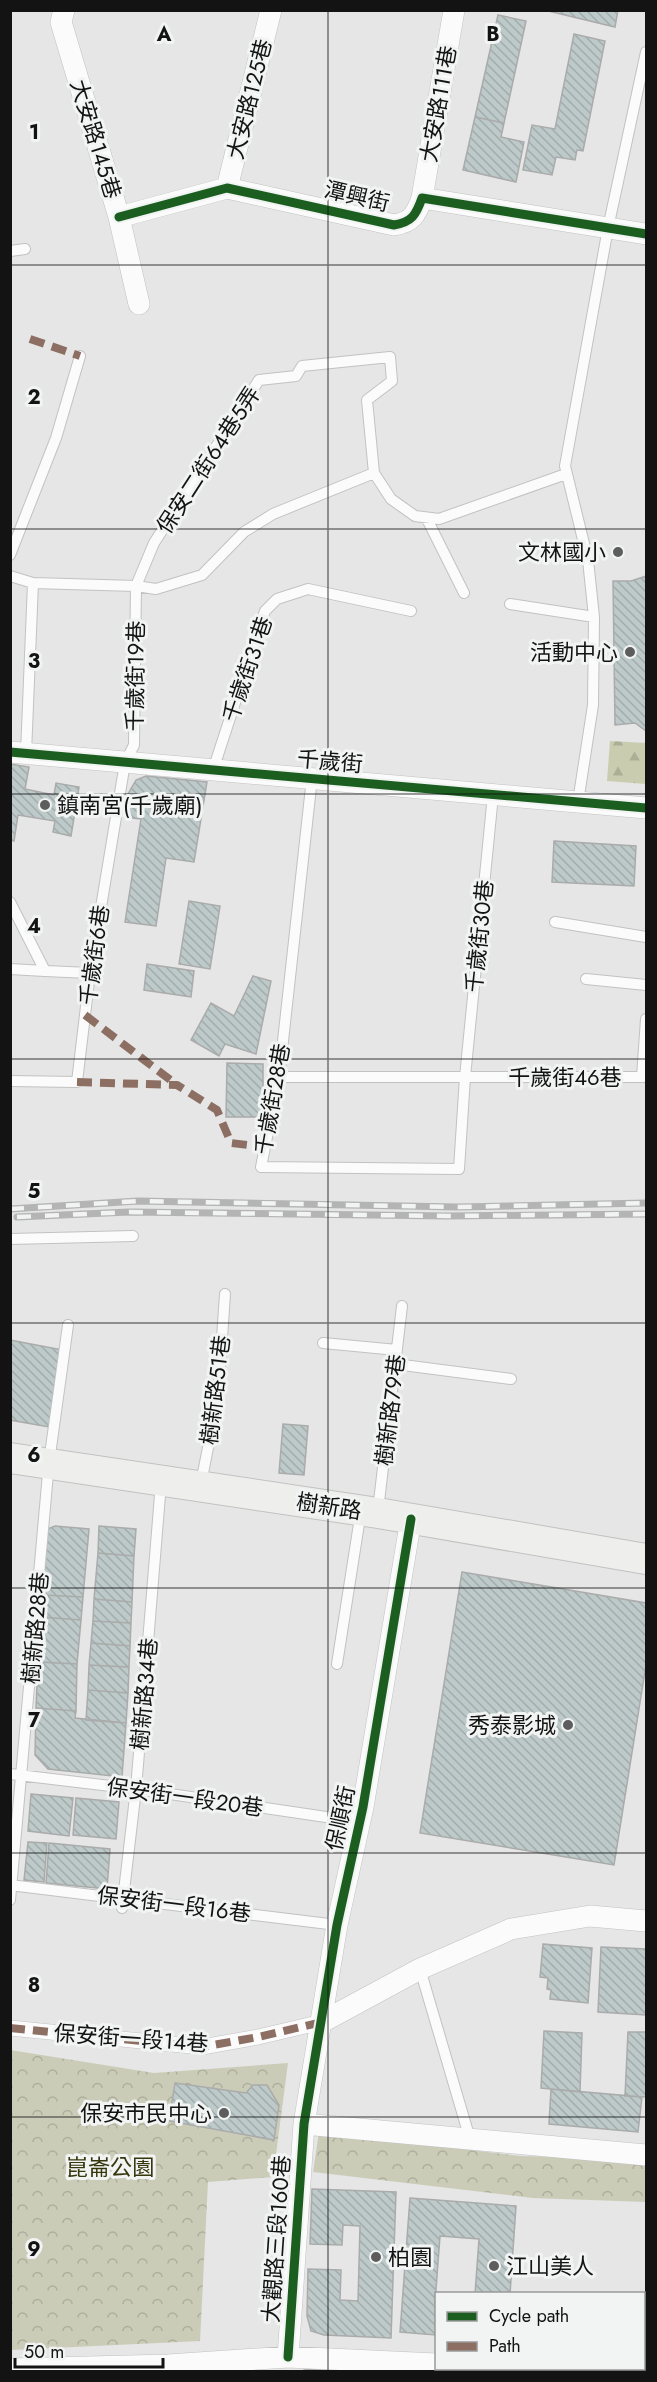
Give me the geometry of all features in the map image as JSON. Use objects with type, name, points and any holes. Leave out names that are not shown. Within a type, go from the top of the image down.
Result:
[{"type":"main road","name":"樹新路","points":[[10,1458],[49,1462],[370,1512],[646,1559]]},
{"type":"street","name":"大安路145巷","points":[[64,10],[62,22],[119,217],[139,304]]},
{"type":"street","name":"大安路125巷","points":[[227,188],[271,10]]},
{"type":"street","name":"大安路111巷","points":[[422,198],[454,10]]},
{"type":"street","name":"潭興街","points":[[119,217],[227,188],[394,225],[407,223],[416,214],[422,198],[646,234]]},
{"type":"street","name":"千歲街","points":[[19,752],[646,808]]},
{"type":"street","name":"保順街","points":[[304,2124],[337,1924],[360,1822],[411,1519]]},
{"type":"street","points":[[322,2022],[420,1970],[512,1929],[590,1916],[646,1921]]},
{"type":"street","name":"保安街一段14巷","points":[[10,2028],[202,2047],[322,2022]]},
{"type":"street","points":[[304,2124],[646,2155]]},
{"type":"street","name":"大觀路三段160巷","points":[[289,2364],[304,2124]]},
{"type":"street","points":[[10,2369],[435,2364]]},
{"type":"lane","points":[[578,802],[593,705],[594,617],[588,560],[565,466],[608,228],[646,52]]},
{"type":"lane","points":[[10,251],[25,249]]},
{"type":"lane","points":[[10,555],[56,438],[80,356]]},
{"type":"lane","name":"保安二街64巷5弄","points":[[136,586],[154,543],[259,380],[296,376],[302,366],[390,357],[392,381],[367,400],[374,473]]},
{"type":"lane","points":[[10,576],[33,584],[136,586],[156,589],[202,575],[244,532],[273,514],[374,473],[392,499],[415,516],[427,519],[439,519],[566,474]]},
{"type":"lane","points":[[427,519],[464,593]]},
{"type":"lane","points":[[19,752],[33,584]]},
{"type":"lane","name":"千歲街19巷","points":[[125,763],[134,745],[136,586]]},
{"type":"lane","name":"千歲街31巷","points":[[213,770],[265,611],[277,599],[308,589],[411,610]]},
{"type":"lane","points":[[510,604],[594,617]]},
{"type":"lane","name":"千歲街6巷","points":[[10,1081],[77,1082],[90,973],[125,763]]},
{"type":"lane","name":"千歲街28巷","points":[[312,778],[279,1077],[261,1167],[459,1169],[465,1077]]},
{"type":"lane","name":"千歲街30巷","points":[[465,1077],[493,795]]},
{"type":"lane","points":[[10,902],[45,971]]},
{"type":"lane","points":[[555,922],[646,938]]},
{"type":"lane","points":[[10,969],[90,973]]},
{"type":"lane","points":[[586,979],[646,986]]},
{"type":"lane","name":"千歲街46巷","points":[[279,1077],[644,1077],[646,1018]]},
{"type":"lane","points":[[10,1239],[133,1236]]},
{"type":"lane","name":"樹新路51巷","points":[[201,1486],[218,1397],[225,1294]]},
{"type":"lane","name":"樹新路79巷","points":[[337,1664],[370,1512],[395,1364],[402,1306]]},
{"type":"lane","name":"樹新路28巷","points":[[10,1900],[16,1775],[49,1462],[68,1325]]},
{"type":"lane","points":[[323,1343],[397,1350]]},
{"type":"lane","points":[[395,1364],[511,1380]]},
{"type":"lane","name":"樹新路34巷","points":[[123,1903],[136,1789],[162,1480]]},
{"type":"lane","name":"保安街一段20巷","points":[[16,1775],[136,1789],[360,1822]]},
{"type":"lane","name":"保安街一段16巷","points":[[11,1885],[123,1903],[337,1924]]},
{"type":"lane","points":[[420,1970],[470,2139]]},
{"type":"green space","points":[[610,741],[646,743],[646,784],[607,781]]},
{"type":"green space","name":"崑崙公園","points":[[10,2050],[154,2073],[288,2063],[273,2177],[208,2182],[200,2341],[11,2350]]},
{"type":"green space","points":[[319,2132],[520,2156],[646,2159],[646,2202],[533,2198],[313,2172]]},
{"type":"building","points":[[544,10],[618,10],[615,27]]},
{"type":"building","points":[[498,15],[526,21],[504,123],[475,117]]},
{"type":"building","points":[[574,34],[605,41],[583,151],[577,150],[575,160],[556,157],[552,175],[523,170],[532,125],[555,129]]},
{"type":"building","points":[[475,117],[504,123],[501,137],[524,142],[516,182],[463,170]]},
{"type":"building","name":"活動中心","points":[[646,576],[646,731],[635,723],[615,725],[613,581],[631,581]]},
{"type":"building","points":[[10,764],[29,767],[25,789],[54,795],[56,783],[79,787],[71,836],[53,832],[55,821],[18,815],[14,841],[10,840]]},
{"type":"building","points":[[146,776],[207,782],[194,862],[166,858],[156,926],[125,922],[141,819],[125,817],[128,794],[136,780]]},
{"type":"building","points":[[554,841],[636,846],[634,886],[552,882]]},
{"type":"building","points":[[189,901],[220,906],[210,969],[179,964]]},
{"type":"building","points":[[147,964],[194,971],[191,997],[144,990]]},
{"type":"building","points":[[253,976],[271,981],[256,1054],[225,1044],[219,1056],[191,1040],[211,1003],[234,1016]]},
{"type":"building","points":[[227,1063],[263,1064],[263,1117],[226,1117]]},
{"type":"building","points":[[10,1340],[63,1350],[49,1427],[10,1420]]},
{"type":"building","points":[[283,1424],[308,1426],[304,1475],[279,1473]]},
{"type":"building","points":[[55,1526],[89,1529],[83,1597],[43,1595],[45,1530]]},
{"type":"building","points":[[99,1526],[136,1529],[134,1556],[98,1553]]},
{"type":"building","points":[[98,1553],[134,1556],[132,1602],[94,1599]]},
{"type":"building","points":[[462,1572],[646,1603],[646,1665],[614,1865],[420,1833]]},
{"type":"building","points":[[43,1595],[83,1597],[81,1620],[41,1617]]},
{"type":"building","points":[[94,1599],[132,1602],[131,1623],[93,1621]]},
{"type":"building","points":[[41,1617],[81,1620],[77,1664],[38,1662]]},
{"type":"building","points":[[93,1621],[131,1623],[130,1646],[91,1643]]},
{"type":"building","points":[[91,1643],[130,1646],[129,1667],[89,1665]]},
{"type":"building","points":[[38,1662],[77,1664],[76,1711],[36,1708]]},
{"type":"building","points":[[89,1665],[129,1667],[128,1693],[88,1690]]},
{"type":"building","points":[[88,1690],[128,1693],[126,1723],[86,1720]]},
{"type":"building","points":[[36,1708],[76,1711],[75,1718],[126,1723],[122,1777],[48,1769],[35,1755]]},
{"type":"building","points":[[31,1794],[73,1798],[69,1836],[28,1831]]},
{"type":"building","points":[[76,1798],[119,1802],[116,1839],[73,1835]]},
{"type":"building","points":[[28,1842],[47,1843],[44,1882],[24,1880]]},
{"type":"building","points":[[49,1843],[110,1849],[107,1889],[46,1883]]},
{"type":"building","points":[[543,1944],[592,1948],[588,2003],[550,1999],[551,1990],[547,1989],[548,1978],[540,1977]]},
{"type":"building","points":[[601,1947],[646,1949],[646,2015],[598,2012]]},
{"type":"building","points":[[544,2031],[582,2033],[580,2092],[541,2088]]},
{"type":"building","points":[[628,2032],[646,2032],[646,2097],[625,2096]]},
{"type":"building","name":"保安市民中心","points":[[175,2083],[246,2093],[253,2085],[267,2085],[279,2105],[274,2140],[169,2121]]},
{"type":"building","points":[[551,2089],[642,2097],[638,2132],[549,2124]]},
{"type":"building","name":"柏園","points":[[312,2189],[396,2192],[391,2338],[324,2335],[311,2331],[307,2316],[308,2269],[341,2270],[340,2300],[358,2301],[360,2226],[343,2225],[342,2245],[310,2244]]},
{"type":"building","name":"江山美人","points":[[410,2198],[516,2206],[510,2292],[475,2292],[479,2239],[440,2236],[435,2292],[435,2335],[400,2332]]},
{"type":"building","points":[[379,2365],[379,2372],[304,2372],[304,2370]]},
{"type":"railway","points":[[10,1209],[138,1201],[458,1207],[646,1203]]},
{"type":"railway","points":[[17,1217],[129,1212],[448,1216],[646,1214]]},
{"type":"marked path","points":[[30,339],[80,356]]},
{"type":"marked path","points":[[85,1015],[177,1085]]},
{"type":"marked path","points":[[77,1082],[177,1085],[217,1110],[231,1143],[265,1147]]},
{"type":"marked path","points":[[10,2028],[202,2047],[322,2022]]},
{"type":"cycle path","points":[[119,217],[227,188],[394,225],[409,220],[418,209],[422,198],[646,234]]},
{"type":"cycle path","points":[[10,752],[646,808]]},
{"type":"cycle path","points":[[288,2357],[304,2124],[337,1925],[363,1807],[411,1519]]},
{"type":"place","name":"文林國小","points":[[618,552]]},
{"type":"place","name":"活動中心","points":[[630,652]]},
{"type":"place","name":"鎮南宮(千歲廟)","points":[[45,805]]},
{"type":"place","name":"秀泰影城","points":[[568,1725]]},
{"type":"place","name":"保安市民中心","points":[[224,2113]]},
{"type":"place","name":"柏園","points":[[376,2257]]},
{"type":"place","name":"江山美人","points":[[494,2266]]}]
